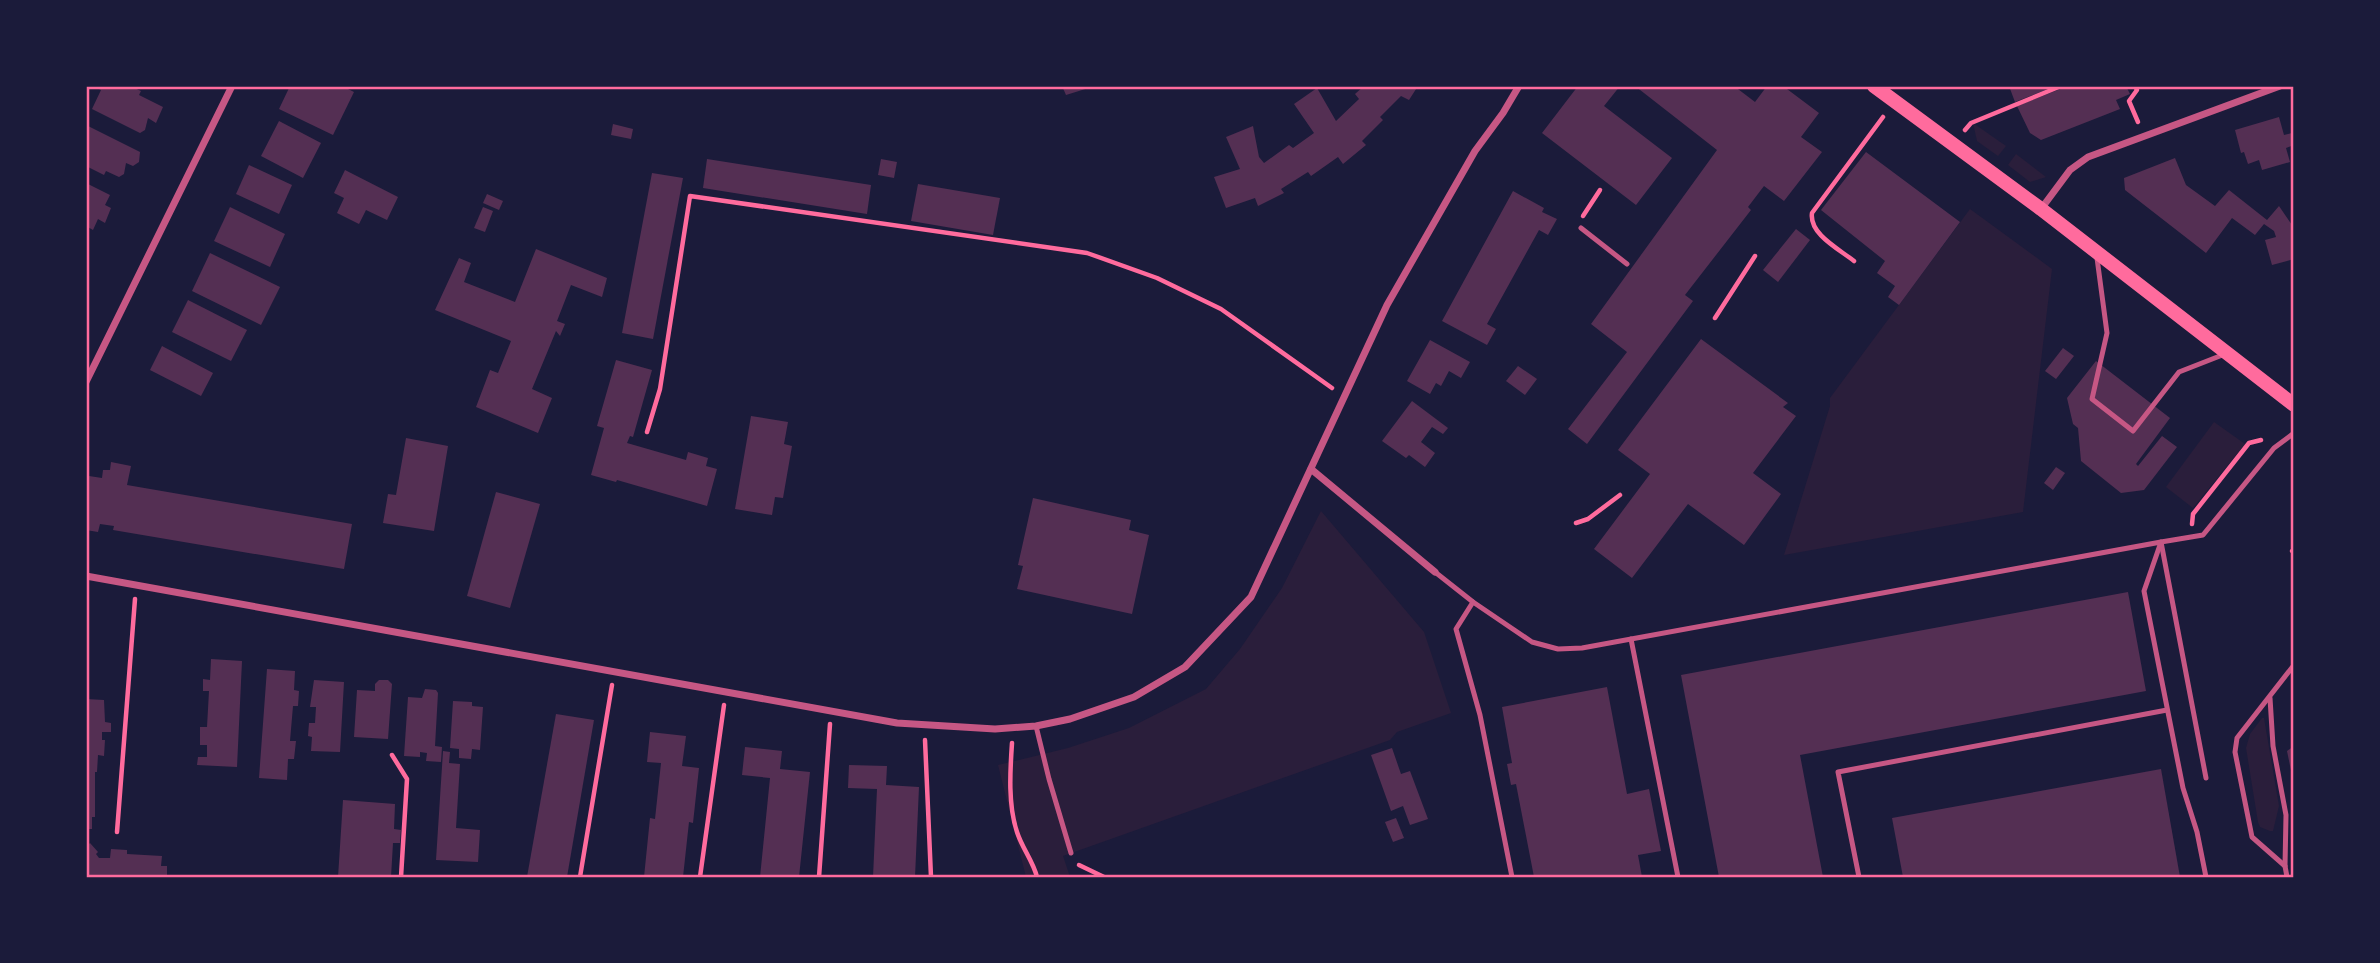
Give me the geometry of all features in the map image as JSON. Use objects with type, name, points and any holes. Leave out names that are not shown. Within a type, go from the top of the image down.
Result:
[{"type":"main road","points":[[1874,86],[2041,209],[2294,405]]},
{"type":"street","points":[[86,382],[232,86]]},
{"type":"street","points":[[86,576],[897,723],[1013,728],[1070,719],[1102,710],[1142,692],[1185,667],[1251,597],[1387,305],[1475,151],[1519,86]]},
{"type":"street","points":[[2041,209],[2070,170],[2088,157],[2280,86]]},
{"type":"street","points":[[1311,469],[1435,572]]},
{"type":"lane","points":[[1581,228],[1627,264]]},
{"type":"lane","points":[[2096,253],[2107,332],[2092,399],[2133,431],[2179,372],[2228,353]]},
{"type":"lane","points":[[1435,572],[1532,642],[1558,649],[1582,648],[2203,535],[2274,448],[2294,433]]},
{"type":"lane","points":[[2161,542],[2144,591],[2183,788],[2197,832],[2206,877]]},
{"type":"lane","points":[[2161,542],[2206,778]]},
{"type":"lane","points":[[1473,602],[1456,629],[1480,715],[1512,877]]},
{"type":"lane","points":[[1631,639],[1678,877]]},
{"type":"lane","points":[[2285,866],[2252,838],[2235,752],[2238,738],[2294,665]]},
{"type":"lane","points":[[2270,698],[2273,746],[2286,815],[2287,877]]},
{"type":"lane","points":[[1859,877],[1838,772],[2167,710]]},
{"type":"lane","points":[[1035,726],[1071,853]]},
{"type":"path","points":[[1953,144],[1971,123],[2061,86]]},
{"type":"path","points":[[2135,86],[2137,90],[2129,101],[2144,136]]},
{"type":"path","points":[[1854,261],[1815,230],[1811,221],[1812,213],[1895,101]]},
{"type":"path","points":[[1586,212],[1600,190]]},
{"type":"path","points":[[647,432],[660,389],[690,196],[1097,256],[1157,278],[1222,309],[1344,397]]},
{"type":"path","points":[[1715,318],[1755,256]]},
{"type":"path","points":[[1576,523],[1588,519],[1620,495]]},
{"type":"path","points":[[117,832],[136,585]]},
{"type":"path","points":[[580,877],[614,670]]},
{"type":"path","points":[[700,877],[726,691]]},
{"type":"path","points":[[819,877],[831,711]]},
{"type":"path","points":[[925,725],[931,877]]},
{"type":"path","points":[[1013,728],[1010,766],[1016,828],[1021,843],[1035,866],[1037,877]]},
{"type":"path","points":[[392,755],[407,779],[401,877]]},
{"type":"path","points":[[1071,853],[1079,865],[1104,877]]},
{"type":"shaded area","points":[[1973,123],[2006,146],[1998,156],[1977,141]]},
{"type":"shaded area","points":[[2016,154],[2046,177],[2030,182],[2008,165]]},
{"type":"shaded area","points":[[1970,209],[2052,269],[2023,512],[1784,555],[1830,406],[1830,398]]},
{"type":"shaded area","points":[[2214,422],[2245,444],[2193,508],[2166,487]]},
{"type":"shaded area","points":[[1321,511],[1424,632],[1451,713],[1397,732],[1390,740],[1063,856],[1070,877],[1026,877],[998,765],[1068,748],[1129,728],[1206,689],[1240,649],[1282,588]]},
{"type":"shaded area","points":[[2262,718],[2279,806],[2273,831],[2260,827],[2258,822],[2246,748],[2250,734]]},
{"type":"building","points":[[98,86],[130,86],[141,91],[139,95],[163,107],[156,123],[148,118],[145,130],[140,133],[92,109],[101,90]]},
{"type":"building","points":[[290,86],[342,86],[354,92],[333,135],[279,109]]},
{"type":"building","points":[[1062,86],[1095,86],[1066,95]]},
{"type":"building","points":[[1364,86],[1418,86],[1409,100],[1401,96],[1380,117],[1383,120],[1362,141],[1366,145],[1343,164],[1338,157],[1311,176],[1308,172],[1281,189],[1284,193],[1258,206],[1255,198],[1226,208],[1214,177],[1240,169],[1226,137],[1253,126],[1259,157],[1264,163],[1289,145],[1293,148],[1314,133],[1294,104],[1317,88],[1336,121],[1359,99],[1355,94]]},
{"type":"building","points":[[1578,86],[1620,86],[1604,106],[1672,158],[1636,205],[1542,133]]},
{"type":"building","points":[[1635,86],[1734,86],[1755,102],[1767,86],[1783,86],[1819,113],[1801,137],[1822,152],[1784,201],[1764,186],[1748,207],[1751,210],[1685,295],[1693,301],[1587,444],[1568,429],[1627,352],[1591,324],[1717,150]]},
{"type":"building","points":[[2009,86],[2056,86],[2015,102]]},
{"type":"building","points":[[2068,86],[2126,86],[2130,94],[2116,100],[2120,109],[2041,140],[2030,133],[2017,106]]},
{"type":"building","points":[[2279,117],[2284,135],[2292,133],[2294,141],[2294,145],[2286,148],[2290,162],[2262,170],[2259,160],[2248,164],[2244,152],[2241,153],[2235,130]]},
{"type":"building","points":[[279,121],[321,143],[303,178],[261,156]]},
{"type":"building","points":[[613,124],[633,129],[631,139],[611,135]]},
{"type":"building","points":[[86,125],[140,152],[139,162],[133,166],[126,163],[124,174],[119,177],[106,171],[104,175],[86,166]]},
{"type":"building","points":[[1866,152],[1960,222],[1899,305],[1888,297],[1895,286],[1877,273],[1885,261],[1821,210]]},
{"type":"building","points":[[2175,158],[2186,185],[2215,206],[2229,190],[2267,220],[2279,206],[2294,228],[2294,259],[2272,265],[2265,240],[2276,237],[2274,231],[2264,224],[2255,235],[2232,218],[2206,253],[2125,190],[2124,178]]},
{"type":"building","points":[[707,159],[871,185],[867,214],[703,188]]},
{"type":"building","points":[[881,159],[897,162],[894,178],[878,175]]},
{"type":"building","points":[[249,165],[292,185],[279,214],[236,194]]},
{"type":"building","points":[[345,170],[398,197],[387,220],[366,210],[359,224],[337,213],[344,198],[334,193]]},
{"type":"building","points":[[652,173],[683,178],[653,339],[622,333]]},
{"type":"building","points":[[86,183],[110,195],[105,205],[111,208],[105,223],[98,219],[93,230],[86,226]]},
{"type":"building","points":[[918,184],[1000,198],[993,235],[911,221]]},
{"type":"building","points":[[1513,191],[1544,208],[1542,212],[1557,219],[1548,235],[1539,230],[1487,324],[1496,329],[1487,345],[1442,321]]},
{"type":"building","points":[[487,194],[503,201],[499,210],[483,203]]},
{"type":"building","points":[[230,207],[285,234],[270,267],[214,241]]},
{"type":"building","points":[[483,207],[493,211],[485,232],[474,228]]},
{"type":"building","points":[[1796,229],[1810,240],[1778,282],[1763,270]]},
{"type":"building","points":[[536,249],[607,278],[602,297],[571,285],[557,321],[565,324],[560,336],[556,331],[532,389],[552,398],[538,433],[476,407],[490,370],[498,373],[511,341],[435,310],[459,258],[471,263],[464,282],[515,302]]},
{"type":"building","points":[[210,253],[280,287],[261,325],[192,291]]},
{"type":"building","points":[[188,300],[247,330],[231,361],[172,332]]},
{"type":"building","points":[[1701,339],[1788,403],[1783,407],[1796,416],[1753,473],[1781,494],[1744,545],[1688,504],[1632,578],[1594,549],[1650,474],[1618,450]]},
{"type":"building","points":[[1430,340],[1470,362],[1461,378],[1449,371],[1441,386],[1436,383],[1430,394],[1407,381]]},
{"type":"building","points":[[162,346],[213,373],[201,396],[150,370]]},
{"type":"building","points":[[2063,348],[2074,356],[2056,379],[2045,371]]},
{"type":"building","points":[[616,360],[652,370],[633,437],[630,436],[627,443],[686,460],[688,452],[708,458],[706,466],[717,469],[707,506],[591,475],[604,428],[597,426]]},
{"type":"building","points":[[2096,361],[2170,418],[2136,464],[2138,466],[2162,436],[2177,447],[2144,490],[2121,493],[2081,461],[2078,428],[2073,424],[2067,398]]},
{"type":"building","points":[[1518,366],[1537,379],[1525,395],[1506,381]]},
{"type":"building","points":[[1412,401],[1448,428],[1443,434],[1432,427],[1421,442],[1435,453],[1425,467],[1409,455],[1406,458],[1382,441]]},
{"type":"building","points":[[751,416],[788,422],[784,444],[792,446],[783,498],[775,497],[772,515],[735,509]]},
{"type":"building","points":[[406,438],[448,446],[434,531],[383,523],[388,494],[396,495]]},
{"type":"building","points":[[111,462],[131,466],[127,485],[352,524],[344,569],[113,530],[114,526],[100,524],[98,532],[86,530],[89,476],[102,478],[103,470],[110,470]]},
{"type":"building","points":[[2056,467],[2065,473],[2053,490],[2044,483]]},
{"type":"building","points":[[496,492],[540,504],[510,608],[467,596]]},
{"type":"building","points":[[1033,498],[1131,520],[1129,530],[1149,535],[1132,614],[1017,589],[1023,566],[1018,565]]},
{"type":"building","points":[[2128,592],[2146,691],[1800,755],[1823,877],[1719,877],[1681,675]]},
{"type":"building","points":[[211,659],[242,661],[237,767],[197,765],[198,757],[207,757],[207,745],[200,745],[200,727],[207,727],[209,691],[203,691],[203,679],[210,680]]},
{"type":"building","points":[[267,669],[295,671],[294,690],[299,691],[298,706],[293,706],[290,741],[296,741],[294,759],[288,759],[287,780],[259,778]]},
{"type":"building","points":[[314,680],[344,682],[340,752],[311,751],[312,737],[308,736],[309,723],[315,723],[316,707],[310,707]]},
{"type":"building","points":[[379,680],[388,680],[392,684],[388,739],[354,737],[357,690],[375,691],[375,684]]},
{"type":"building","points":[[1607,687],[1627,794],[1649,789],[1661,851],[1638,855],[1642,877],[1534,877],[1516,784],[1511,785],[1507,764],[1512,763],[1502,707]]},
{"type":"building","points":[[425,689],[436,690],[438,693],[435,746],[442,747],[441,762],[426,761],[427,753],[420,752],[420,757],[404,756],[408,697],[422,698]]},
{"type":"building","points":[[86,699],[104,700],[105,722],[111,723],[111,732],[102,732],[102,740],[105,740],[104,756],[98,755],[95,772],[95,817],[92,817],[92,829],[86,829]]},
{"type":"building","points":[[453,701],[472,702],[472,706],[483,707],[480,750],[472,749],[471,759],[459,758],[459,749],[450,748]]},
{"type":"building","points":[[556,714],[594,720],[567,877],[527,877]]},
{"type":"building","points":[[650,732],[686,736],[682,766],[699,768],[683,877],[644,877],[650,818],[655,819],[661,763],[647,762]]},
{"type":"building","points":[[2294,746],[2294,780],[2293,780],[2287,751]]},
{"type":"building","points":[[745,747],[782,751],[780,769],[810,772],[799,877],[760,877],[770,778],[742,775]]},
{"type":"building","points":[[1392,748],[1401,774],[1410,771],[1428,819],[1410,825],[1403,806],[1391,811],[1371,755]]},
{"type":"building","points":[[443,751],[450,752],[449,763],[460,764],[456,828],[480,830],[478,862],[436,860]]},
{"type":"building","points":[[849,765],[887,766],[886,785],[919,787],[915,877],[873,877],[877,789],[848,788]]},
{"type":"building","points":[[2161,769],[2180,877],[1903,877],[1892,818]]},
{"type":"building","points":[[343,800],[395,804],[394,829],[401,830],[400,843],[393,843],[391,877],[338,877]]},
{"type":"building","points":[[1396,818],[1404,838],[1393,842],[1385,822]]},
{"type":"building","points":[[86,842],[98,852],[96,854],[99,858],[110,858],[111,849],[127,850],[127,854],[162,856],[161,866],[167,866],[167,877],[86,877]]}]
